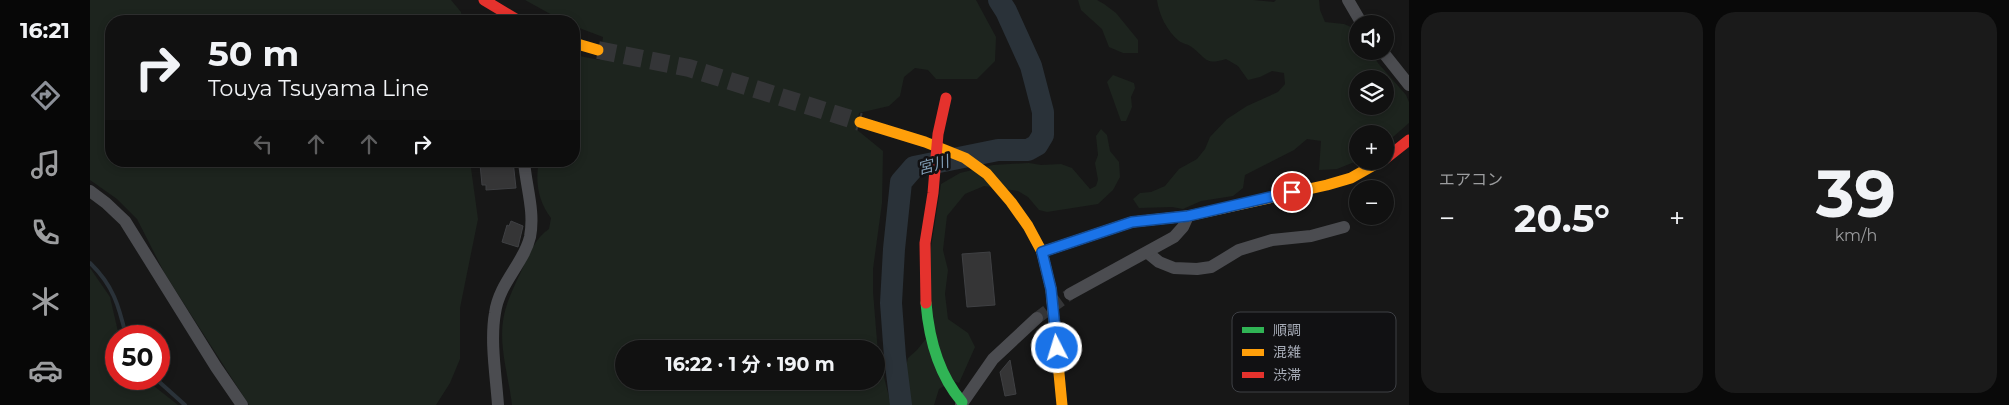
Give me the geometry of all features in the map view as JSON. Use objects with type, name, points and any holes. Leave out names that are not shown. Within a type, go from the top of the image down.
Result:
[{"type":"main road","points":[[484,0],[509,15]]},
{"type":"main road","points":[[580,45],[598,50]]},
{"type":"main road","points":[[946,98],[939,121],[935,171],[924,248],[928,322],[933,347],[941,370],[962,404]]},
{"type":"main road","points":[[860,122],[925,142],[965,158],[987,174],[1003,191],[1028,226],[1042,252],[1051,289],[1062,405]]},
{"type":"main road","points":[[1394,152],[1409,140]]},
{"type":"main road","points":[[1042,252],[1132,222],[1188,216],[1327,185],[1351,178],[1365,170]]},
{"type":"street","points":[[1348,0],[1357,15]]},
{"type":"street","points":[[1389,60],[1409,85]]},
{"type":"street","points":[[498,405],[494,331],[495,313],[499,296],[530,238],[532,222],[532,207],[526,183],[525,167]]},
{"type":"street","points":[[90,191],[125,221],[216,367],[242,405]]},
{"type":"street","points":[[1070,294],[1148,253],[1174,237],[1188,216]]},
{"type":"street","points":[[1148,253],[1159,262],[1174,268],[1197,269],[1211,267],[1239,250],[1272,240],[1311,236],[1344,227]]},
{"type":"street","points":[[962,404],[993,359],[1037,318]]},
{"type":"shaded area","points":[[90,0],[451,0],[461,15],[105,15],[105,167],[471,167],[478,219],[460,308],[460,359],[450,383],[436,405],[249,405],[165,274],[137,219],[117,199],[90,180]]},
{"type":"shaded area","points":[[525,0],[976,0],[996,37],[995,61],[977,79],[936,79],[928,70],[915,68],[904,77],[900,96],[889,106],[859,113],[856,129],[883,151],[882,203],[873,269],[877,340],[615,340],[615,390],[885,390],[885,381],[891,405],[512,405],[502,342],[504,313],[532,248],[537,240],[549,229],[551,218],[540,198],[537,176],[538,167],[580,167],[580,56],[600,60],[603,37],[580,28],[580,15],[552,15]]},
{"type":"shaded area","points":[[1078,0],[1097,0],[1116,13],[1138,40],[1138,53],[1123,53],[1109,47],[1102,29],[1081,10]]},
{"type":"shaded area","points":[[1157,0],[1253,0],[1274,2],[1276,0],[1319,0],[1320,10],[1325,22],[1349,26],[1349,60],[1376,60],[1384,70],[1349,70],[1349,115],[1394,115],[1394,81],[1406,95],[1409,102],[1409,123],[1394,136],[1394,125],[1349,125],[1349,164],[1337,169],[1319,170],[1321,141],[1307,139],[1294,150],[1245,175],[1243,188],[1233,196],[1201,201],[1183,209],[1172,207],[1139,208],[1133,199],[1140,193],[1151,192],[1165,186],[1179,169],[1197,159],[1205,149],[1210,137],[1227,119],[1247,106],[1278,92],[1285,84],[1284,73],[1272,71],[1248,80],[1238,66],[1226,59],[1214,62],[1207,60],[1175,37],[1162,17]]},
{"type":"shaded area","points":[[1113,75],[1134,83],[1135,88],[1131,97],[1132,107],[1126,121],[1121,121],[1107,82]]},
{"type":"shaded area","points":[[1101,129],[1107,135],[1110,151],[1119,162],[1120,177],[1113,190],[1098,204],[1047,212],[1039,210],[1028,197],[1018,191],[984,186],[965,194],[947,216],[943,250],[948,270],[945,294],[948,319],[968,333],[975,347],[959,383],[953,381],[939,389],[934,405],[911,405],[904,374],[908,358],[933,330],[928,266],[941,184],[960,173],[993,165],[1061,164],[1072,168],[1090,189],[1096,186],[1098,180],[1095,163],[1098,155],[1096,136]]},
{"type":"shaded area","points":[[90,268],[110,297],[116,325],[105,325],[105,390],[159,390],[178,405],[90,405]]},
{"type":"building","points":[[480,167],[514,167],[516,188],[486,190],[486,185],[482,185]]},
{"type":"building","points":[[511,221],[523,226],[518,247],[502,242],[507,225],[509,226]]},
{"type":"building","points":[[990,252],[995,305],[967,307],[962,254]]},
{"type":"building","points":[[1010,360],[1016,394],[1005,396],[1000,372]]},
{"type":"waterway","name":"宮川","points":[[901,405],[891,303],[901,182],[914,167],[998,150],[1028,150],[1037,145],[1043,135],[1043,112],[1031,66],[999,0]]},
{"type":"waterway","points":[[90,263],[110,288],[123,325]]},
{"type":"waterway","points":[[168,390],[185,405]]},
{"type":"tunnel","points":[[598,50],[689,68],[860,122]]},
{"type":"tunnel","points":[[1037,318],[1070,294]]},
{"type":"traffic: fast","points":[[926,303],[932,343],[936,356],[947,380],[962,402]]},
{"type":"traffic: slow","points":[[580,45],[598,50]]},
{"type":"traffic: slow","points":[[860,122],[925,142],[965,158],[987,174],[1011,202],[1028,226],[1042,252],[1051,289],[1062,405]]},
{"type":"traffic: slow","points":[[1042,252],[1132,222],[1188,216],[1327,185],[1351,178],[1365,170]]},
{"type":"traffic: jam","points":[[484,0],[509,15]]},
{"type":"traffic: jam","points":[[926,303],[925,243],[933,193],[938,134],[946,98]]},
{"type":"traffic: jam","points":[[1394,152],[1409,140]]},
{"type":"route","points":[[1057,348],[1051,289],[1042,252],[1132,222],[1188,216],[1292,192]]}]
